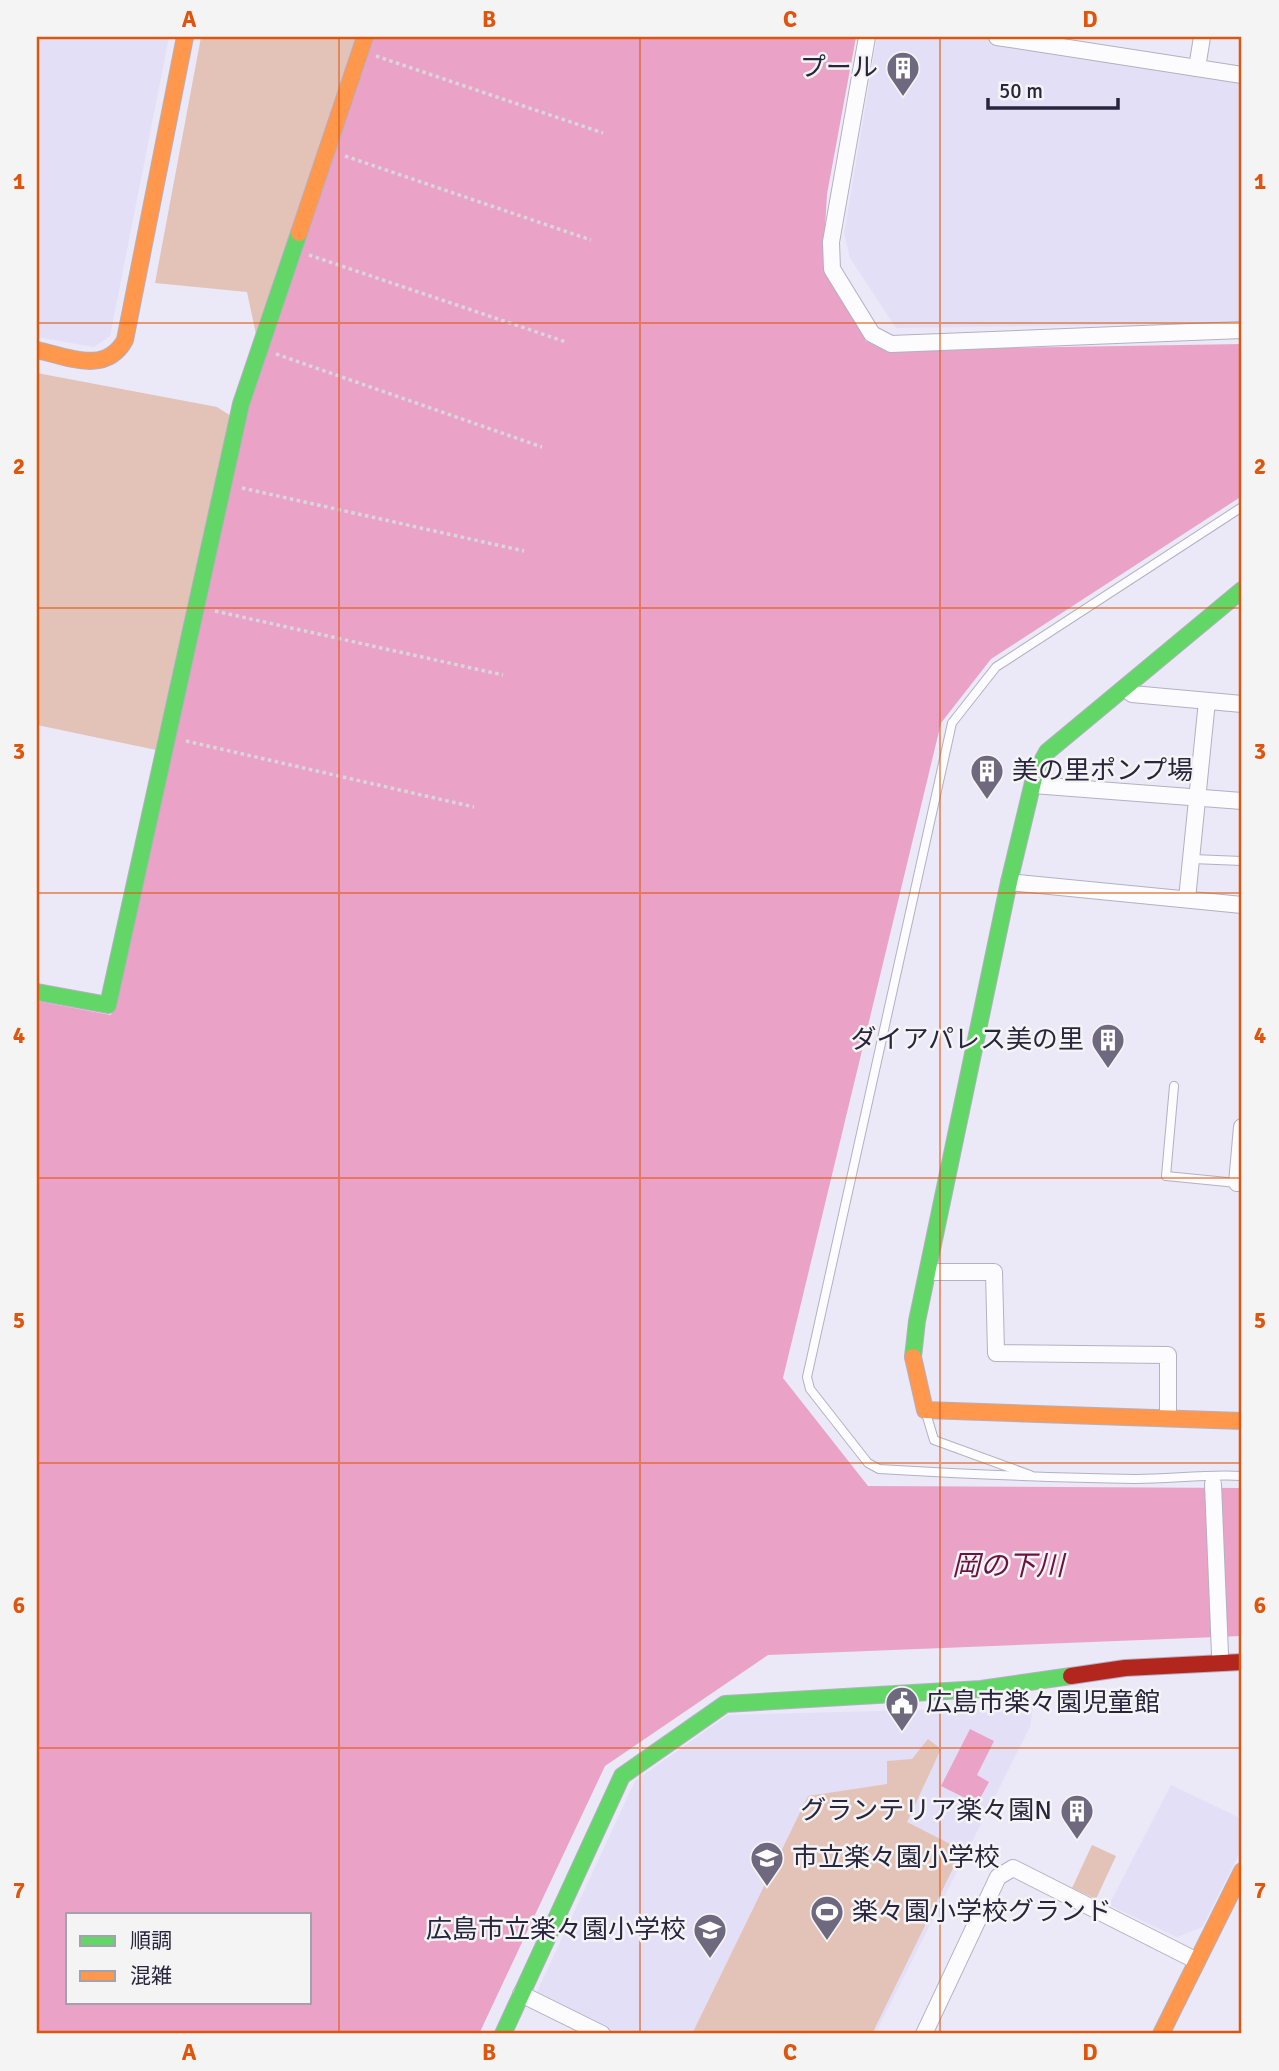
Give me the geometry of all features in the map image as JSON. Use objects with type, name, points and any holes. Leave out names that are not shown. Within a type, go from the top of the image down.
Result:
[{"type":"street","points":[[37,350],[93,360],[109,358],[118,352],[125,340],[185,37]]},
{"type":"street","points":[[867,37],[831,242],[832,269],[872,334],[891,344],[1242,330]]},
{"type":"street","points":[[997,37],[1242,75]]},
{"type":"street","points":[[1198,68],[1202,37]]},
{"type":"street","points":[[37,992],[108,1004],[241,404],[365,44]]},
{"type":"street","points":[[1240,595],[1047,752],[1035,774],[1009,882],[917,1321],[913,1357],[925,1410],[1242,1421]]},
{"type":"street","points":[[1125,688],[1132,694],[1242,704]]},
{"type":"street","points":[[1187,899],[1207,701]]},
{"type":"street","points":[[1033,785],[1242,801]]},
{"type":"street","points":[[1009,882],[1242,905]]},
{"type":"street","points":[[1239,1183],[1242,1127]]},
{"type":"street","points":[[928,1272],[994,1272],[996,1353],[1168,1355],[1168,1418]]},
{"type":"street","points":[[1213,1484],[1220,1654]]},
{"type":"street","points":[[503,2034],[622,1776],[725,1704],[981,1689],[1125,1668],[1242,1662]]},
{"type":"street","points":[[924,2034],[998,1877],[1013,1868],[1197,1961]]},
{"type":"street","points":[[1161,2034],[1242,1871]]},
{"type":"street","points":[[521,1994],[602,2034]]},
{"type":"lane","points":[[1242,507],[996,667],[952,723],[807,1377],[810,1389],[868,1463],[879,1469],[1039,1478],[1163,1479],[1188,1475],[1242,1476]]},
{"type":"lane","points":[[1192,859],[1242,861]]},
{"type":"lane","points":[[1174,1086],[1166,1176],[1239,1183]]},
{"type":"lane","points":[[925,1410],[934,1440],[1039,1478]]},
{"type":"path","points":[[365,44],[603,133]]},
{"type":"path","points":[[345,156],[591,240]]},
{"type":"path","points":[[298,251],[566,342]]},
{"type":"path","points":[[264,349],[542,446]]},
{"type":"path","points":[[240,488],[524,551]]},
{"type":"path","points":[[213,611],[503,675]]},
{"type":"path","points":[[185,740],[474,807]]},
{"type":"shaded area","points":[[37,37],[169,37],[110,336],[94,347],[37,337]]},
{"type":"shaded area","points":[[201,37],[357,37],[257,339],[247,292],[155,283]]},
{"type":"shaded area","points":[[877,37],[973,37],[1242,81],[1242,323],[896,328],[850,258],[844,234]]},
{"type":"shaded area","points":[[37,373],[217,407],[234,418],[161,751],[37,725]]},
{"type":"shaded area","name":"市立楽々園小学校","points":[[1033,1707],[1030,1727],[875,2034],[616,2034],[536,1994],[635,1781],[728,1715]]},
{"type":"shaded area","name":"楽々園小学校グランド","points":[[928,1739],[941,1749],[907,1822],[962,1850],[872,2034],[692,2034],[808,1796],[887,1784],[887,1761],[912,1759]]},
{"type":"shaded area","points":[[1171,1785],[1242,1819],[1242,1848],[1202,1927],[1177,1937],[1109,1905]]},
{"type":"shaded area","points":[[1092,1845],[1116,1856],[1096,1899],[1072,1888]]},
{"type":"water","name":"岡の下川","points":[[371,37],[856,37],[827,194],[823,262],[866,341],[889,350],[1242,344],[1242,496],[991,659],[941,723],[783,1378],[868,1486],[1242,1488],[1242,1636],[768,1655],[605,1766],[479,2034],[37,2034],[37,1001],[111,1015],[243,412]]},
{"type":"water","points":[[970,1729],[994,1741],[977,1775],[989,1782],[977,1804],[941,1786]]},
{"type":"traffic: fast","points":[[37,992],[108,1005],[241,404],[299,233]]},
{"type":"traffic: fast","points":[[913,1357],[917,1321],[1009,882],[1035,774],[1047,752],[1242,590]]},
{"type":"traffic: fast","points":[[503,2034],[622,1776],[725,1704],[981,1689],[1071,1676]]},
{"type":"traffic: slow","points":[[37,350],[73,359],[97,360],[117,351],[125,340],[185,37]]},
{"type":"traffic: slow","points":[[299,233],[365,37]]},
{"type":"traffic: slow","points":[[913,1357],[925,1410],[1242,1421]]},
{"type":"traffic: slow","points":[[1161,2034],[1242,1871]]},
{"type":"traffic: jam","points":[[1071,1676],[1125,1668],[1242,1662]]},
{"type":"place","name":"プール","points":[[903,98]]},
{"type":"place","name":"美の里ポンプ場","points":[[987,801]]},
{"type":"place","name":"ダイアパレス美の里","points":[[1108,1070]]},
{"type":"place","name":"広島市楽々園児童館","points":[[902,1733]]},
{"type":"place","name":"グランテリア楽々園N","points":[[1077,1841]]},
{"type":"place","name":"市立楽々園小学校","points":[[767,1888]]},
{"type":"place","name":"楽々園小学校グランド","points":[[827,1942]]},
{"type":"place","name":"広島市立楽々園小学校","points":[[710,1960]]}]
